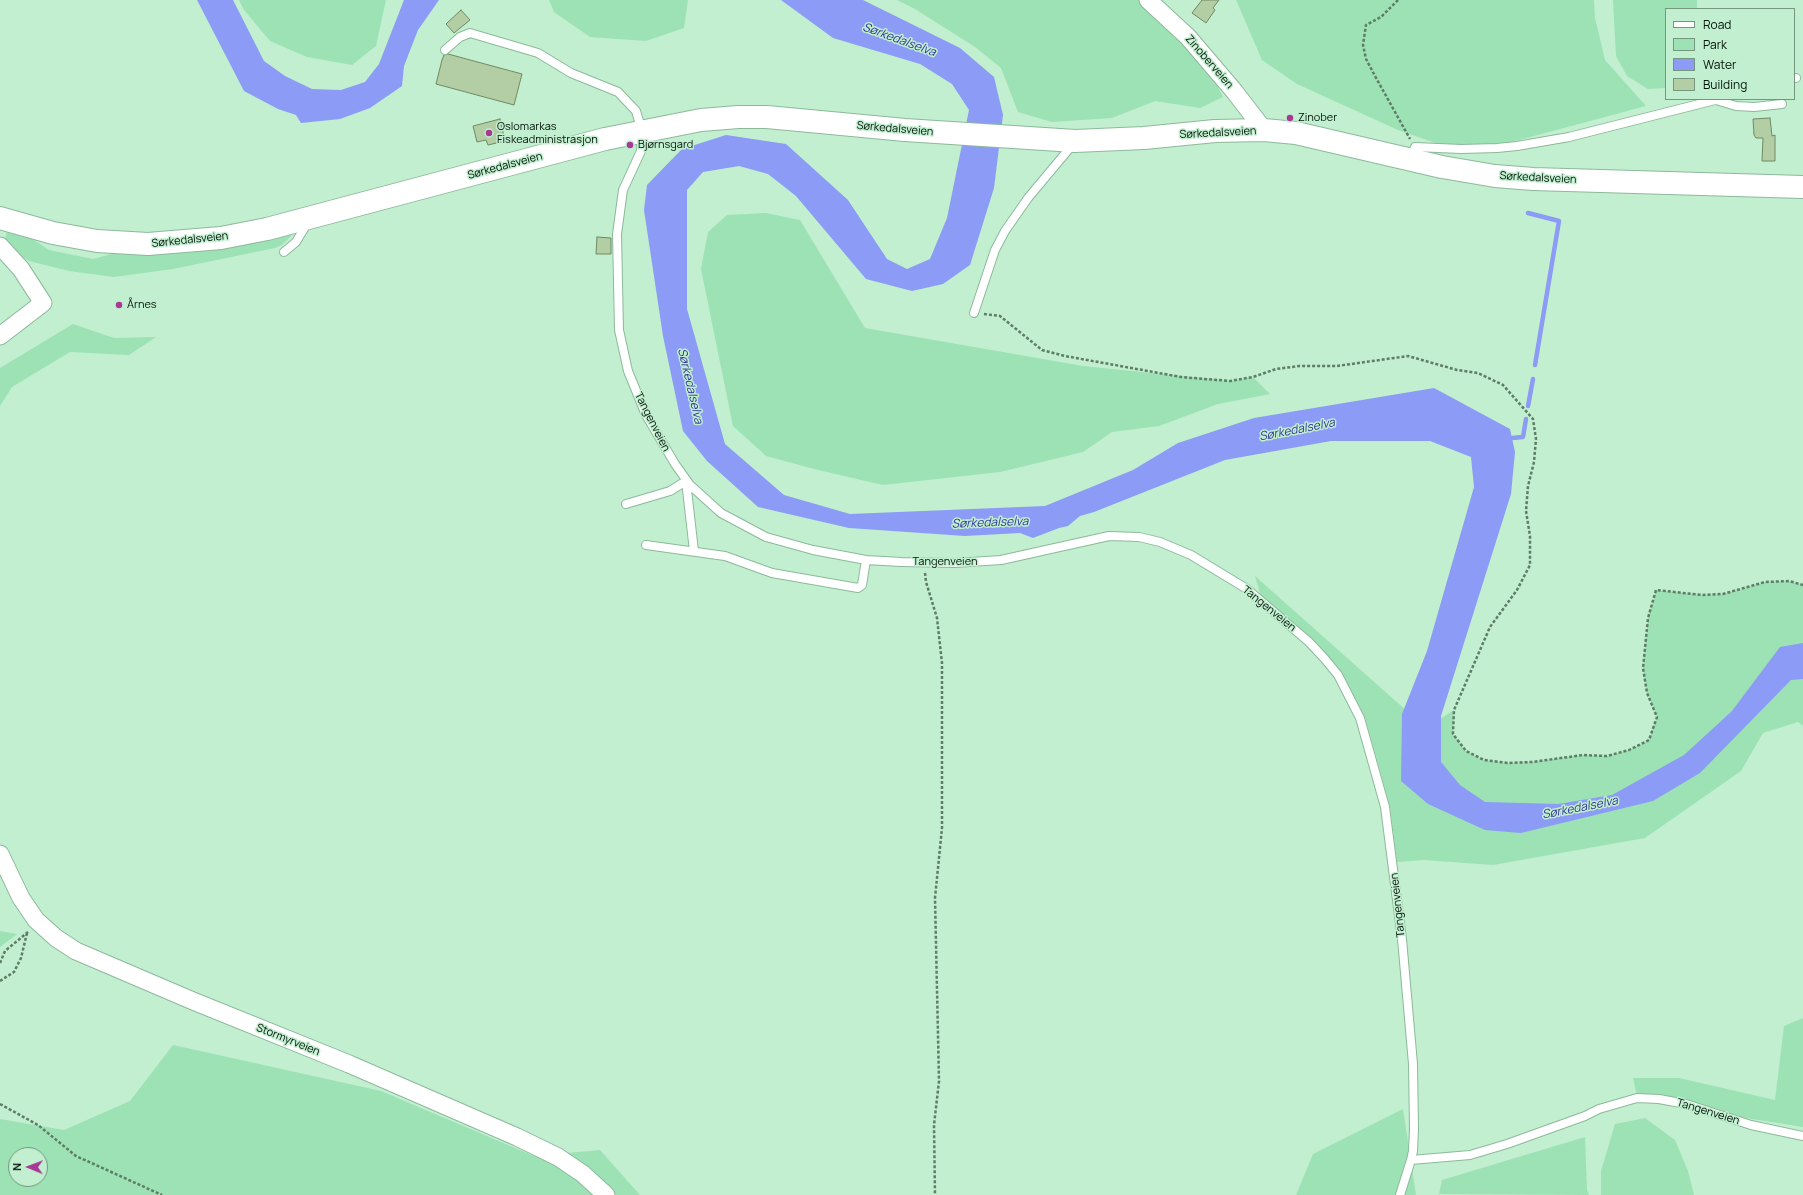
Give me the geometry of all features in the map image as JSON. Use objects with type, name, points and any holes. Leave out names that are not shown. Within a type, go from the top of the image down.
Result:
[{"type":"street","name":"Zinoberveien","points":[[1148,0],[1188,37],[1234,91],[1264,130]]},
{"type":"street","name":"Sørkedalsveien","points":[[0,218],[74,238],[148,244],[220,238],[310,217],[642,131],[701,120],[745,117],[799,120],[943,133],[1075,141],[1144,138],[1215,131],[1264,130],[1413,153],[1468,172],[1533,179],[1803,187]]},
{"type":"street","points":[[0,246],[21,269],[43,303],[0,336]]},
{"type":"street","name":"Stormyrveien","points":[[0,854],[21,898],[32,927],[95,959],[193,1001],[349,1064],[517,1137],[558,1157],[583,1174],[606,1195]]},
{"type":"lane","name":"Tangenveien","points":[[445,50],[460,37],[470,32],[538,53],[571,73],[618,92],[636,111],[642,131],[641,151],[623,190],[617,234],[619,330],[628,371],[646,415],[674,464],[686,481],[707,502],[721,513],[766,537],[813,550],[866,560],[955,563],[1001,560],[1109,536],[1133,536],[1160,542],[1191,555],[1247,589],[1309,642],[1338,675],[1360,718],[1385,806],[1402,939],[1413,1064],[1414,1129],[1411,1160],[1470,1155],[1508,1144],[1585,1116],[1599,1108],[1637,1098],[1659,1099],[1686,1104],[1751,1125],[1803,1136]]},
{"type":"lane","points":[[1413,153],[1517,146],[1569,136],[1713,100]]},
{"type":"lane","points":[[1720,100],[1736,106],[1754,107],[1782,104]]},
{"type":"lane","points":[[974,313],[995,250],[1006,231],[1028,198],[1075,141]]},
{"type":"lane","points":[[284,252],[296,242],[306,228],[310,217]]},
{"type":"lane","points":[[626,504],[670,491],[686,481],[694,551]]},
{"type":"lane","points":[[646,545],[725,556],[772,573],[858,588],[862,585],[866,560]]},
{"type":"lane","points":[[1400,1195],[1411,1160]]},
{"type":"path","points":[[1398,0],[1381,17],[1366,25],[1363,45],[1366,59],[1413,153]]},
{"type":"path","points":[[974,313],[1000,316],[1042,350],[1065,356],[1181,377],[1230,381],[1253,377],[1276,369],[1300,366],[1337,366],[1408,356],[1457,370],[1478,372],[1502,385],[1533,419],[1536,439],[1534,462],[1528,486],[1526,511],[1530,536],[1530,565],[1517,590],[1490,627],[1454,710],[1453,734],[1466,751],[1484,760],[1508,763],[1532,762],[1583,755],[1607,756],[1630,750],[1649,740],[1657,717],[1647,693],[1643,668],[1648,618],[1656,590],[1702,595],[1723,594],[1765,582],[1789,581],[1803,585]]},
{"type":"path","points":[[924,562],[926,582],[937,618],[942,663],[942,828],[935,898],[939,1081],[934,1125],[935,1195]]},
{"type":"path","points":[[0,964],[5,951],[32,927]]},
{"type":"path","points":[[0,980],[14,972],[21,958],[32,927]]},
{"type":"path","points":[[0,1104],[38,1124],[76,1156],[162,1195]]},
{"type":"green space","points":[[239,0],[386,0],[376,46],[352,65],[307,57],[270,41],[244,10]]},
{"type":"green space","points":[[549,0],[688,0],[684,28],[646,41],[590,37],[554,12]]},
{"type":"green space","points":[[897,0],[1139,0],[1206,64],[1223,97],[1200,108],[1155,101],[1112,118],[1052,122],[1018,112],[1001,68],[975,47],[915,9]]},
{"type":"green space","points":[[1236,0],[1594,0],[1595,18],[1605,60],[1646,106],[1467,154],[1398,130],[1297,84],[1262,60]]},
{"type":"green space","points":[[1613,0],[1697,0],[1697,8],[1665,8],[1665,88],[1648,89],[1627,76],[1616,56]]},
{"type":"green space","points":[[766,213],[800,220],[865,328],[1083,366],[1230,381],[1253,377],[1270,394],[1218,404],[1159,426],[1112,432],[1083,452],[1000,472],[883,485],[766,456],[733,426],[701,269],[708,232],[727,215]]},
{"type":"green space","points":[[7,231],[28,236],[49,250],[93,259],[115,253],[194,251],[221,247],[289,232],[292,235],[282,245],[275,248],[173,269],[114,277],[69,271],[29,261],[15,252],[5,240]]},
{"type":"green space","points":[[73,324],[114,338],[156,337],[129,355],[70,352],[12,387],[0,406],[0,368]]},
{"type":"green space","points":[[1255,576],[1426,728],[1454,710],[1453,734],[1466,751],[1484,760],[1508,763],[1532,762],[1583,755],[1607,756],[1629,750],[1649,740],[1657,717],[1647,693],[1643,668],[1648,618],[1656,590],[1702,595],[1723,594],[1765,582],[1789,581],[1803,585],[1803,726],[1798,722],[1763,733],[1741,771],[1645,838],[1493,865],[1424,860],[1397,862],[1390,806],[1365,717],[1342,673],[1261,597]]},
{"type":"green space","points":[[0,931],[17,934],[0,947]]},
{"type":"green space","points":[[1803,1018],[1803,1127],[1638,1101],[1633,1078],[1679,1078],[1775,1100],[1784,1026]]},
{"type":"green space","points":[[173,1045],[381,1091],[534,1156],[600,1150],[640,1195],[0,1195],[0,1119],[64,1130],[130,1101]]},
{"type":"green space","points":[[1403,1109],[1416,1195],[1296,1195],[1313,1154]]},
{"type":"green space","points":[[1645,1118],[1675,1140],[1688,1171],[1694,1195],[1601,1195],[1601,1171],[1615,1124]]},
{"type":"green space","points":[[1585,1137],[1587,1190],[1589,1195],[1439,1194],[1442,1180]]},
{"type":"water","points":[[197,0],[233,0],[264,61],[285,76],[312,89],[341,90],[365,82],[379,64],[404,0],[439,0],[418,30],[404,66],[402,86],[370,108],[340,119],[301,123],[296,115],[278,109],[244,91]]},
{"type":"water","name":"Sørkedalselva","points":[[781,0],[863,0],[960,48],[994,77],[1003,115],[994,188],[970,265],[943,284],[912,291],[866,279],[796,196],[768,174],[739,166],[703,172],[687,190],[687,309],[725,444],[784,495],[850,514],[1045,506],[1133,470],[1178,443],[1254,418],[1434,388],[1510,429],[1515,452],[1511,494],[1441,716],[1441,762],[1460,785],[1485,802],[1558,804],[1612,795],[1684,755],[1732,711],[1780,647],[1803,643],[1803,679],[1791,680],[1700,773],[1653,801],[1521,833],[1485,830],[1428,804],[1401,781],[1402,714],[1427,651],[1474,487],[1471,457],[1430,441],[1331,441],[1225,460],[1094,512],[1080,516],[1068,526],[1033,538],[1020,533],[965,536],[849,528],[758,507],[707,461],[683,431],[663,336],[644,210],[647,185],[682,149],[726,135],[786,144],[848,200],[887,259],[907,269],[930,259],[947,218],[969,110],[952,84],[920,64],[833,38]]},
{"type":"building","points":[[1202,0],[1219,0],[1213,8],[1215,10],[1206,23],[1192,13]]},
{"type":"building","points":[[461,10],[470,20],[454,33],[446,24]]},
{"type":"building","points":[[448,54],[522,74],[514,105],[436,84],[444,55]]},
{"type":"building","points":[[1770,118],[1772,136],[1775,135],[1775,161],[1762,161],[1763,138],[1756,138],[1754,135],[1753,119]]},
{"type":"building","name":"Oslomarkas Fiskeadministrasjon","points":[[500,119],[505,141],[488,145],[486,140],[477,142],[473,126]]},
{"type":"building","points":[[597,237],[611,238],[611,254],[596,254]]},
{"type":"waterway","points":[[1528,213],[1559,221],[1535,365]]},
{"type":"waterway","points":[[1528,406],[1533,379]]},
{"type":"waterway","points":[[1512,438],[1523,437],[1526,419]]},
{"type":"place","name":"Zinober","points":[[1290,118]]},
{"type":"place","name":"Oslomarkas Fiskeadministrasjon","points":[[489,133]]},
{"type":"place","name":"Bjørnsgard","points":[[630,145]]},
{"type":"place","name":"Årnes","points":[[119,305]]}]
